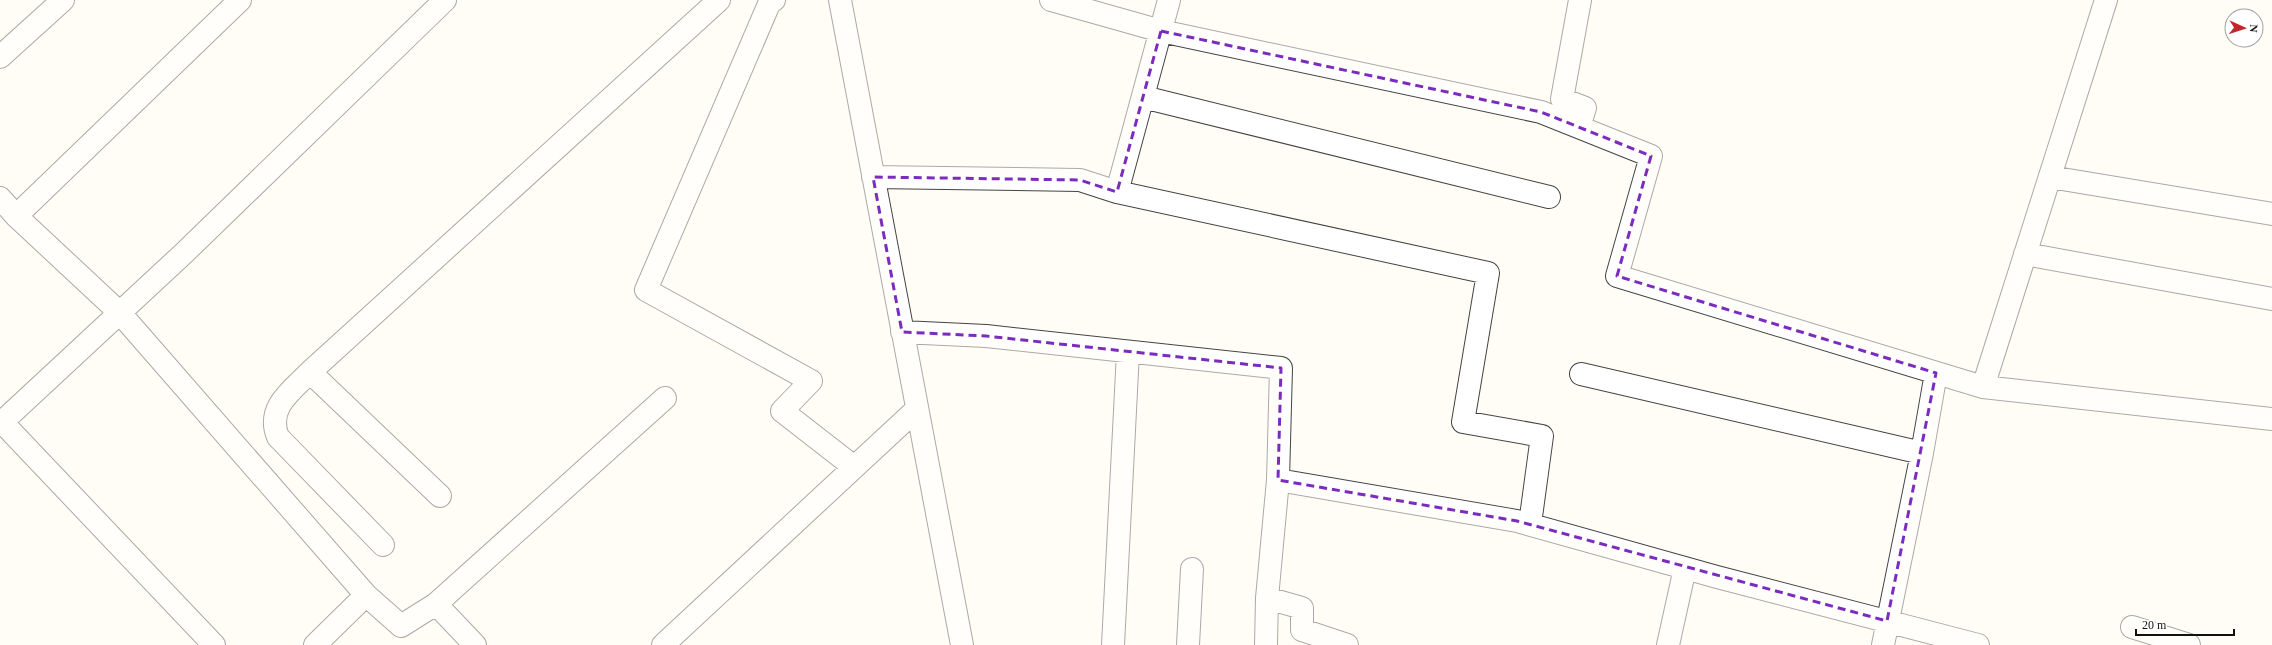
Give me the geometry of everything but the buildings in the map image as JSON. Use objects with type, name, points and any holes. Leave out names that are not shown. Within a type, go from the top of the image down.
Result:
[{"type":"street","points":[[0,57],[63,0]]},
{"type":"street","points":[[16,216],[240,0]]},
{"type":"street","points":[[214,645],[1,423],[183,254],[445,0]]},
{"type":"street","points":[[774,0],[769,4],[646,290],[811,381],[782,411],[854,467]]},
{"type":"street","points":[[840,0],[962,645]]},
{"type":"street","points":[[1051,0],[1160,31],[1540,112],[1651,156],[1617,276],[1983,387],[2272,419]]},
{"type":"street","points":[[1117,192],[1169,0]]},
{"type":"street","points":[[1578,127],[1585,108],[1562,99],[1580,0]]},
{"type":"street","points":[[1983,387],[2106,0]]},
{"type":"street","points":[[382,545],[278,437],[274,426],[275,414],[281,401],[310,372],[717,1]]},
{"type":"street","points":[[1143,97],[1549,197]]},
{"type":"street","points":[[873,177],[1080,180],[1117,192],[1488,273],[1463,422],[1542,436],[1530,524]]},
{"type":"street","points":[[2050,177],[2272,214]]},
{"type":"street","points":[[0,198],[16,216],[120,313],[366,595],[401,626],[436,604],[665,398]]},
{"type":"street","points":[[2025,254],[2272,299]]},
{"type":"street","points":[[902,332],[986,336],[1281,368],[1278,480],[1267,598],[1266,645]]},
{"type":"street","points":[[1113,645],[1128,352]]},
{"type":"street","points":[[310,372],[440,496]]},
{"type":"street","points":[[1883,645],[1922,453],[1936,373]]},
{"type":"street","points":[[1581,374],[1922,453]]},
{"type":"street","points":[[663,645],[917,409]]},
{"type":"street","points":[[1278,480],[1530,524],[1685,568],[1978,645]]},
{"type":"street","points":[[1668,645],[1685,568]]},
{"type":"street","points":[[1188,645],[1192,569]]},
{"type":"street","points":[[315,645],[366,595]]},
{"type":"street","points":[[1267,598],[1302,608],[1302,630],[1347,645]]},
{"type":"street","points":[[436,604],[475,645]]},
{"type":"street","points":[[2132,627],[2189,645]]},
{"type":"highlighted area","points":[[1161,31],[1541,112],[1651,156],[1617,276],[1936,373],[1887,621],[1517,521],[1278,480],[1281,368],[986,336],[902,332],[873,177],[1080,180],[1117,192]]}]
